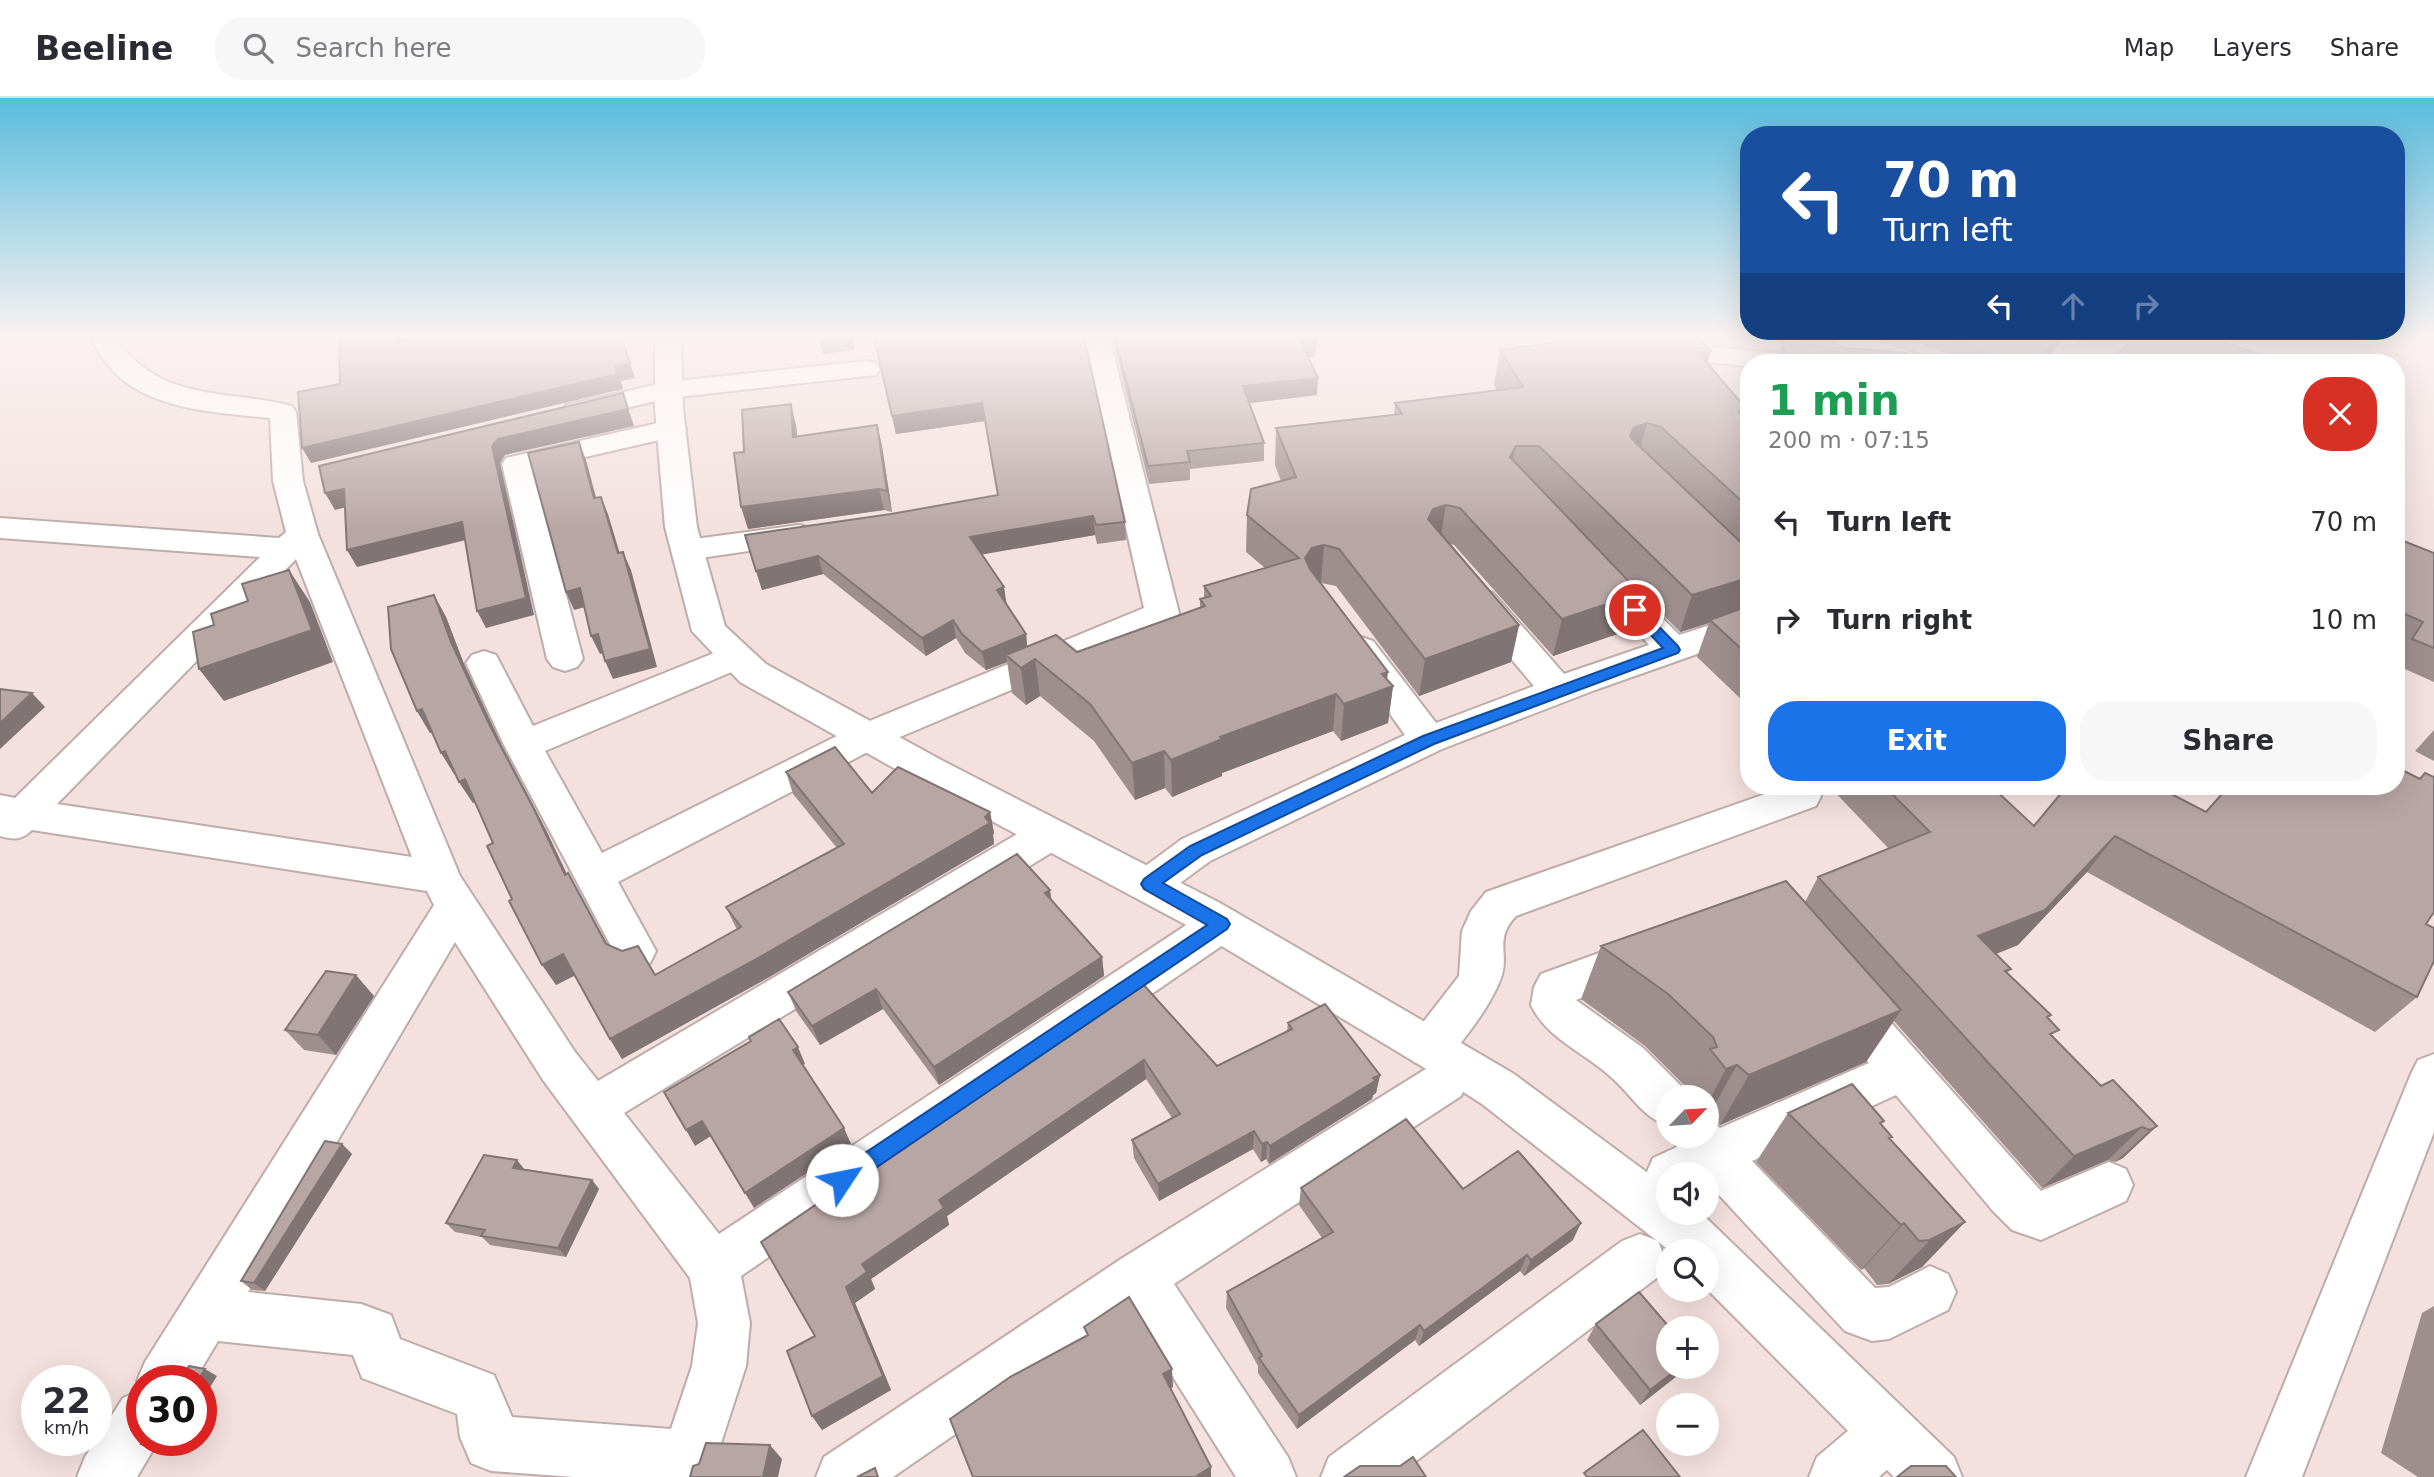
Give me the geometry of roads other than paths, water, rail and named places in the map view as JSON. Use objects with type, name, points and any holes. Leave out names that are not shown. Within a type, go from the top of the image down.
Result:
[{"type":"street","points":[[200,401],[282,412],[301,478],[295,542],[447,892],[559,1066],[714,1268],[724,1323],[719,1366],[686,1467],[491,1443],[486,1435],[486,1415],[482,1402],[475,1394],[381,1359],[372,1334],[361,1330],[205,1313]]},
{"type":"street","points":[[552,416],[617,401]]},
{"type":"street","points":[[669,401],[681,527],[709,631],[753,673],[1221,924],[1437,1065],[1667,1162]]},
{"type":"street","points":[[593,876],[868,736],[1162,613],[1111,401]]},
{"type":"street","points":[[565,659],[517,464],[671,429]]},
{"type":"street","points":[[0,528],[295,542]]},
{"type":"street","points":[[687,550],[831,530]]},
{"type":"street","points":[[9,819],[295,542]]},
{"type":"street","points":[[1577,551],[1673,650]]},
{"type":"street","points":[[1459,575],[1558,691]]},
{"type":"street","points":[[1339,618],[1429,740]]},
{"type":"street","points":[[1150,884],[1196,850],[1429,740],[1740,627]]},
{"type":"street","points":[[523,745],[736,657]]},
{"type":"street","points":[[484,663],[523,745],[635,951]]},
{"type":"street","points":[[844,1477],[1139,1278],[1437,1065],[1481,978],[1483,961],[1480,939],[1488,916],[1500,904],[1802,796]]},
{"type":"street","points":[[9,819],[447,892]]},
{"type":"street","points":[[614,1096],[1050,834]]},
{"type":"street","points":[[174,1365],[447,892]]},
{"type":"street","points":[[729,1256],[1221,924]]},
{"type":"street","points":[[1656,1092],[1627,1062],[1562,1015],[1553,1005],[1554,990],[1674,944]]},
{"type":"street","points":[[1822,975],[2028,1213],[2041,1216],[2109,1185]]},
{"type":"street","points":[[1685,1162],[1902,1070]]},
{"type":"street","points":[[2274,1477],[2434,1074]]},
{"type":"street","points":[[1719,1200],[1863,1314],[1889,1314],[1930,1292]]},
{"type":"street","points":[[1682,1225],[1693,1239]]},
{"type":"street","points":[[1349,1477],[1640,1259]]},
{"type":"street","points":[[1719,1265],[1934,1477]]},
{"type":"street","points":[[1139,1278],[1268,1477]]},
{"type":"street","points":[[1837,1477],[1888,1432]]},
{"type":"street","points":[[105,1477],[126,1443]]}]
